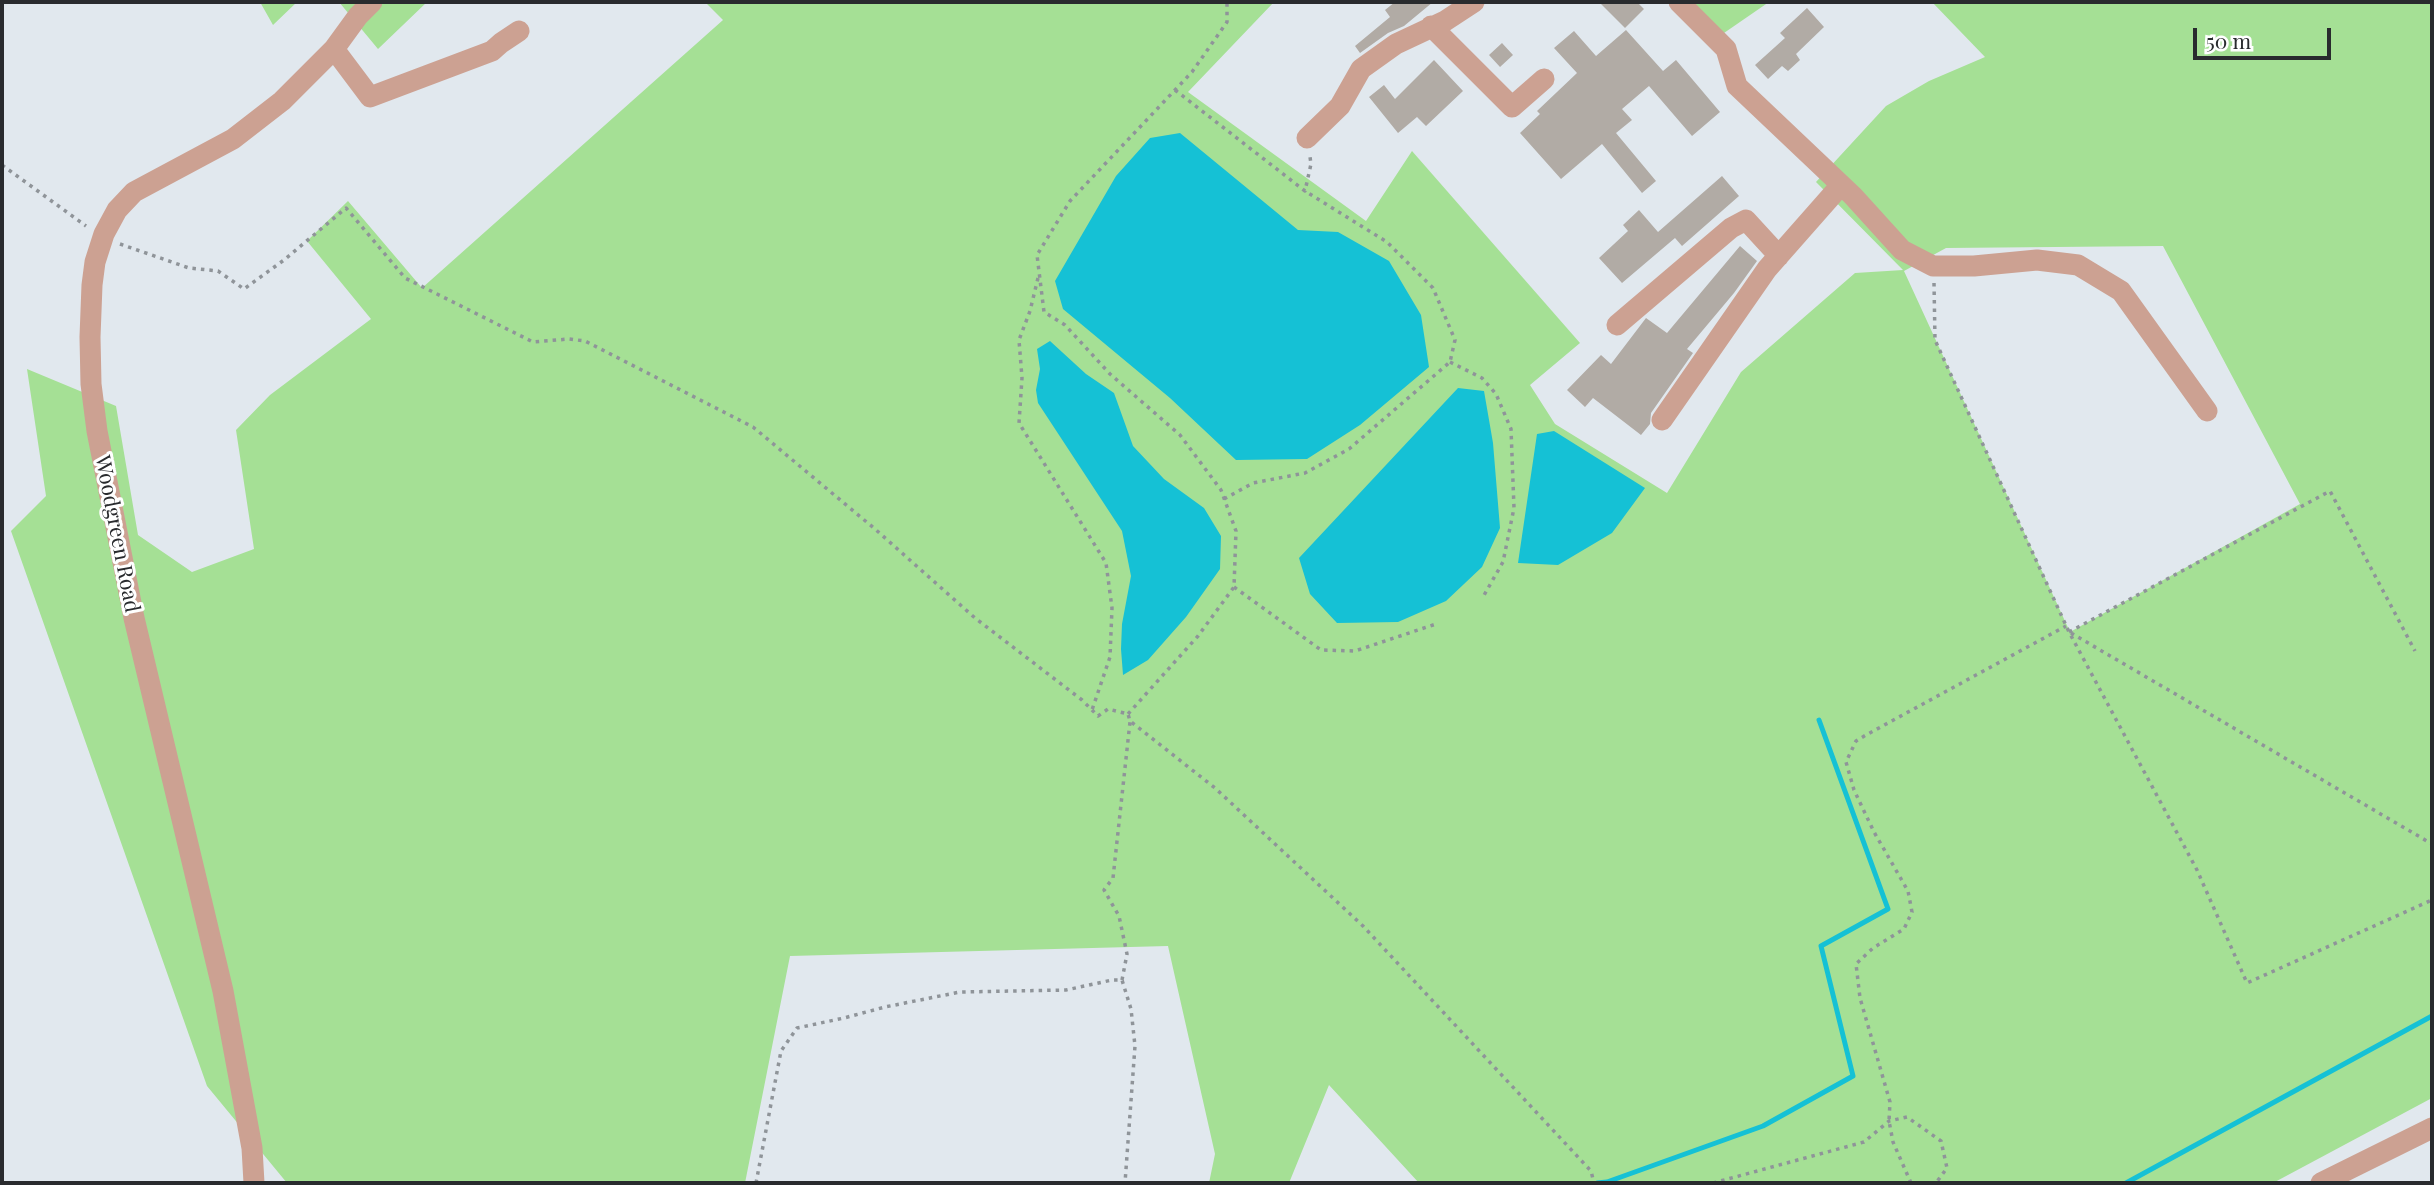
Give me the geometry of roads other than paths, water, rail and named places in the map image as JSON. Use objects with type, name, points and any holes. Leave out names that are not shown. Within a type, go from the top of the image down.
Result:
[{"type":"street","name":"Woodgreen Road","points":[[254,1183],[252,1148],[223,991],[134,618],[97,431],[91,384],[92,285],[95,262],[103,239],[117,210],[134,192],[233,139],[282,101],[334,49],[372,2]]},
{"type":"street","points":[[1307,138],[1340,106],[1361,69],[1395,44],[1445,21],[1474,2]]},
{"type":"street","points":[[1679,2],[1726,49],[1737,86],[1841,185],[1902,250],[1933,266],[1974,266],[2037,260],[2078,265],[2121,291],[2207,411]]},
{"type":"street","points":[[1431,26],[1512,107],[1544,79]]},
{"type":"street","points":[[334,49],[370,97],[492,51],[519,31]]},
{"type":"street","points":[[1662,419],[1767,269],[1841,185]]},
{"type":"street","points":[[1617,325],[1731,228],[1746,220],[1779,256]]},
{"type":"street","points":[[2321,1183],[2432,1128]]},
{"type":"water","points":[[1180,133],[1298,230],[1338,232],[1389,261],[1421,315],[1429,367],[1360,425],[1307,459],[1236,460],[1170,398],[1063,309],[1055,281],[1116,176],[1150,138]]},
{"type":"water","points":[[1050,341],[1086,374],[1114,393],[1133,446],[1164,479],[1204,508],[1221,536],[1220,569],[1186,617],[1148,660],[1123,675],[1122,624],[1131,576],[1122,531],[1038,403],[1036,390],[1040,369],[1037,349]]},
{"type":"water","points":[[1458,388],[1484,391],[1493,443],[1500,528],[1482,567],[1446,601],[1398,622],[1337,623],[1310,594],[1299,558]]},
{"type":"water","points":[[1554,431],[1645,488],[1612,533],[1558,565],[1518,563],[1537,434]]},
{"type":"waterway","points":[[1597,1183],[1607,1182],[1763,1126],[1853,1076],[1821,946],[1888,909],[1819,720]]},
{"type":"waterway","points":[[2126,1183],[2432,1016]]}]
